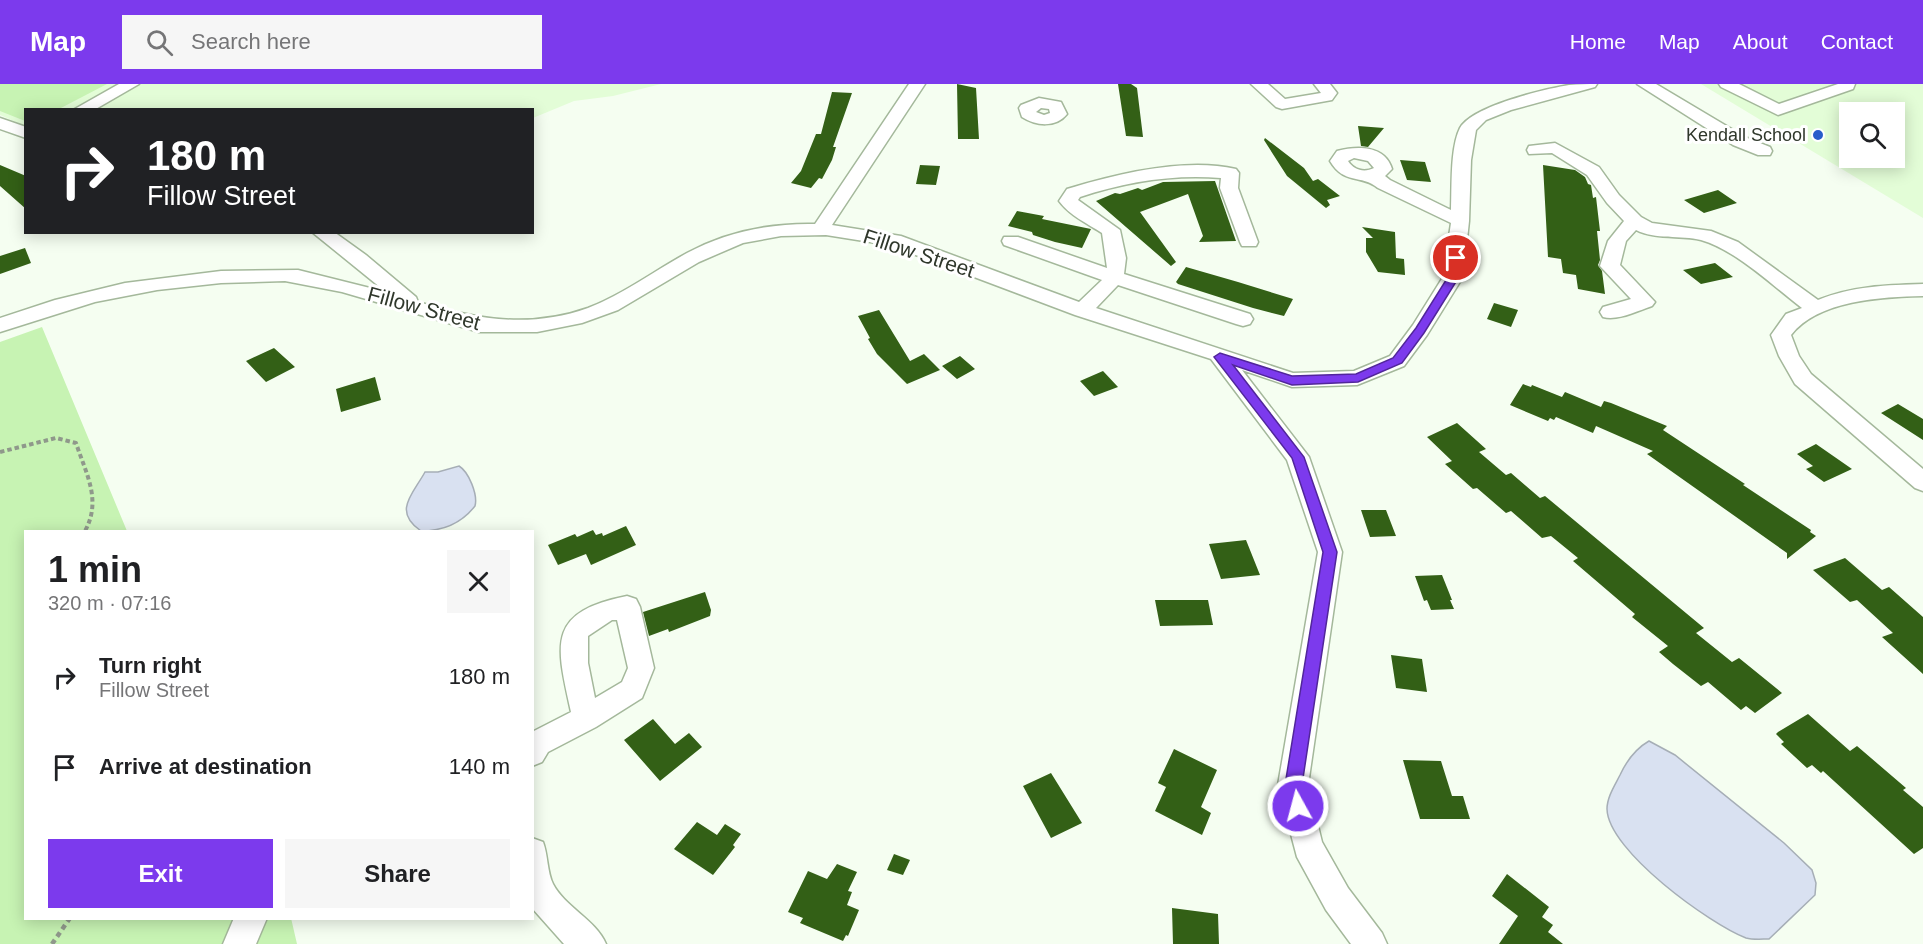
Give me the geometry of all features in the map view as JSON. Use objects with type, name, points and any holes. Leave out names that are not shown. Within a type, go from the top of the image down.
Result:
[{"type":"street","points":[[85,108],[131,84]]},
{"type":"street","points":[[821,228],[917,84]]},
{"type":"street","points":[[1259,84],[1282,104],[1326,97],[1329,93],[1322,84]]},
{"type":"street","name":"Fillow Street","points":[[0,325],[37,312],[127,288],[218,277],[301,276],[345,286],[462,321],[501,328],[561,322],[588,315],[615,304],[682,264],[722,244],[764,232],[821,228],[894,240],[1082,310],[1165,336],[1292,381],[1358,378],[1397,361],[1454,277],[1460,221],[1462,160],[1468,129],[1480,117],[1505,107],[1589,84]]},
{"type":"street","points":[[1645,84],[1739,141],[1764,150]]},
{"type":"street","points":[[1727,84],[1778,110],[1847,85]]},
{"type":"street","points":[[0,123],[24,132]]},
{"type":"street","points":[[1535,150],[1556,148],[1593,171],[1613,199],[1635,221],[1647,228],[1704,235],[1731,246],[1817,309]]},
{"type":"street","points":[[1082,310],[1115,278],[1118,255],[1111,230],[1081,212],[1068,201],[1073,193],[1096,186],[1179,171],[1202,170],[1230,173],[1229,188],[1249,242]]},
{"type":"street","points":[[1373,175],[1384,184],[1460,221]]},
{"type":"street","points":[[1610,312],[1645,302],[1610,266],[1613,246],[1620,235],[1635,221]]},
{"type":"street","points":[[322,234],[335,257],[418,308]]},
{"type":"street","points":[[1011,241],[1115,278],[1243,319]]},
{"type":"street","points":[[301,276],[335,257]]},
{"type":"street","points":[[1923,290],[1877,291],[1839,299],[1793,320],[1781,335],[1789,356],[1803,379],[1923,482]]},
{"type":"street","points":[[1220,357],[1298,457],[1330,552],[1293,785],[1308,847],[1337,899],[1370,944]]},
{"type":"street","points":[[534,749],[538,742],[586,717]]},
{"type":"street","points":[[535,890],[590,944]]},
{"type":"street","points":[[239,944],[250,920]]},
{"type":"path","points":[[0,452],[56,438],[76,443],[94,497],[92,518],[86,530]]},
{"type":"path","points":[[52,944],[69,920]]},
{"type":"shaded area","points":[[0,84],[661,84],[613,96],[574,101],[534,118],[534,108],[24,108],[24,126],[0,115]]},
{"type":"shaded area","name":"Kendall School","points":[[1701,84],[1923,84],[1923,218],[1840,168],[1905,168],[1905,102],[1839,102],[1839,167]]},
{"type":"green space","points":[[0,84],[107,84],[61,108],[24,108],[24,121],[0,111]]},
{"type":"green space","points":[[42,327],[127,530],[24,530],[24,920],[291,920],[297,944],[0,944],[0,342]]},
{"type":"water","points":[[459,466],[463,469],[472,484],[475,506],[458,522],[437,530],[420,530],[412,524],[408,516],[406,509],[408,502],[425,472],[438,472]]},
{"type":"water","points":[[1649,741],[1675,755],[1784,843],[1812,870],[1816,883],[1815,895],[1769,939],[1746,938],[1709,918],[1686,902],[1642,865],[1624,845],[1612,826],[1607,809],[1608,800],[1629,760]]},
{"type":"building","points":[[957,84],[976,88],[979,139],[958,139]]},
{"type":"building","points":[[1118,84],[1131,84],[1137,88],[1143,137],[1126,136]]},
{"type":"building","points":[[832,92],[852,93],[833,147],[836,147],[832,160],[822,179],[819,178],[811,188],[791,183],[801,171],[816,134],[821,134]]},
{"type":"building","points":[[1358,126],[1384,128],[1368,147],[1361,146]]},
{"type":"building","points":[[1265,138],[1304,168],[1313,181],[1318,179],[1340,196],[1327,200],[1330,205],[1326,208],[1287,176],[1264,140]]},
{"type":"building","points":[[1400,160],[1425,162],[1431,182],[1407,180]]},
{"type":"building","points":[[0,165],[24,175],[24,207],[0,186]]},
{"type":"building","points":[[920,165],[940,166],[936,185],[916,184]]},
{"type":"building","points":[[1543,165],[1575,170],[1591,185],[1593,198],[1596,197],[1600,231],[1597,231],[1600,260],[1598,265],[1602,271],[1605,294],[1578,289],[1576,275],[1563,273],[1561,259],[1548,257]]},
{"type":"building","points":[[1215,181],[1236,241],[1199,242],[1203,236],[1188,194],[1140,212],[1176,262],[1171,266],[1096,201],[1115,193],[1120,194],[1138,188],[1142,190],[1163,182]]},
{"type":"building","points":[[1718,190],[1737,203],[1704,213],[1684,200]]},
{"type":"building","points":[[1017,211],[1044,216],[1042,219],[1091,229],[1082,248],[1055,242],[1033,235],[1032,232],[1008,226]]},
{"type":"building","points":[[1362,227],[1395,232],[1396,258],[1404,259],[1405,275],[1378,272],[1366,252],[1366,238],[1373,238]]},
{"type":"building","points":[[25,248],[31,263],[0,274],[0,256]]},
{"type":"building","points":[[1715,263],[1733,277],[1701,284],[1683,270]]},
{"type":"building","points":[[1186,267],[1293,299],[1284,316],[1253,308],[1178,284],[1176,282]]},
{"type":"building","points":[[1494,303],[1518,310],[1511,327],[1487,319]]},
{"type":"building","points":[[879,310],[910,361],[924,354],[940,370],[907,384],[877,354],[858,316]]},
{"type":"building","points":[[274,348],[295,367],[266,382],[246,361]]},
{"type":"building","points":[[960,356],[975,369],[957,379],[942,366]]},
{"type":"building","points":[[1103,371],[1118,387],[1094,396],[1080,381]]},
{"type":"building","points":[[375,377],[381,400],[341,412],[336,389]]},
{"type":"building","points":[[1523,384],[1531,387],[1532,385],[1562,397],[1565,392],[1601,407],[1604,401],[1611,403],[1667,426],[1663,430],[1745,484],[1743,485],[1811,530],[1810,532],[1816,536],[1787,559],[1787,553],[1647,454],[1653,451],[1596,426],[1593,433],[1556,417],[1548,421],[1510,405]]},
{"type":"building","points":[[1898,404],[1923,419],[1923,440],[1881,413]]},
{"type":"building","points":[[1457,423],[1486,449],[1479,452],[1506,475],[1511,473],[1540,498],[1545,496],[1704,628],[1696,633],[1732,662],[1739,658],[1782,693],[1755,713],[1746,706],[1741,710],[1708,682],[1701,686],[1673,664],[1659,652],[1668,646],[1632,617],[1635,614],[1573,561],[1578,558],[1551,536],[1542,538],[1511,511],[1506,513],[1477,488],[1473,489],[1445,464],[1452,461],[1427,437]]},
{"type":"building","points":[[1816,444],[1852,469],[1824,482],[1806,469],[1813,466],[1797,454]]},
{"type":"building","points":[[1361,510],[1386,510],[1396,536],[1370,537]]},
{"type":"building","points":[[626,526],[636,545],[591,565],[586,554],[558,565],[548,545],[575,534],[577,537],[593,530],[596,535],[602,533],[603,536]]},
{"type":"building","points":[[1246,540],[1260,575],[1221,579],[1209,544]]},
{"type":"building","points":[[1845,558],[1882,590],[1889,587],[1923,617],[1923,674],[1882,637],[1893,633],[1857,600],[1850,602],[1813,570]]},
{"type":"building","points":[[1442,575],[1454,609],[1431,610],[1427,600],[1424,601],[1415,576]]},
{"type":"building","points":[[705,592],[711,610],[710,616],[669,632],[668,629],[649,636],[643,612]]},
{"type":"building","points":[[1155,600],[1208,600],[1213,625],[1160,626]]},
{"type":"building","points":[[1391,655],[1422,659],[1427,692],[1396,688]]},
{"type":"building","points":[[1808,714],[1850,751],[1857,746],[1906,788],[1903,790],[1923,807],[1923,848],[1914,854],[1823,771],[1821,773],[1812,765],[1807,768],[1781,744],[1784,742],[1776,734]]},
{"type":"building","points":[[653,719],[675,744],[689,733],[702,747],[660,781],[624,740]]},
{"type":"building","points":[[1174,749],[1217,770],[1201,807],[1211,813],[1202,835],[1155,811],[1166,787],[1158,783]]},
{"type":"building","points":[[1403,760],[1441,761],[1452,796],[1463,796],[1470,819],[1420,819]]},
{"type":"building","points":[[1051,773],[1082,823],[1051,838],[1023,786]]},
{"type":"building","points":[[697,822],[717,835],[725,824],[741,834],[733,845],[735,847],[713,875],[674,849]]},
{"type":"building","points":[[894,854],[910,860],[903,875],[887,870]]},
{"type":"building","points":[[837,864],[857,872],[848,891],[852,892],[847,905],[859,910],[848,936],[846,935],[843,941],[800,923],[803,918],[788,912],[808,871],[827,879]]},
{"type":"building","points":[[1507,874],[1549,907],[1542,917],[1553,925],[1548,932],[1563,944],[1499,944],[1518,916],[1492,896]]},
{"type":"building","points":[[1172,908],[1218,914],[1219,944],[1173,944]]},
{"type":"place","name":"Kendall School","points":[[1818,135]]},
{"type":"route","points":[[1298,806],[1293,785],[1330,552],[1298,457],[1220,357],[1292,381],[1358,378],[1397,361],[1454,277],[1456,258]]}]
